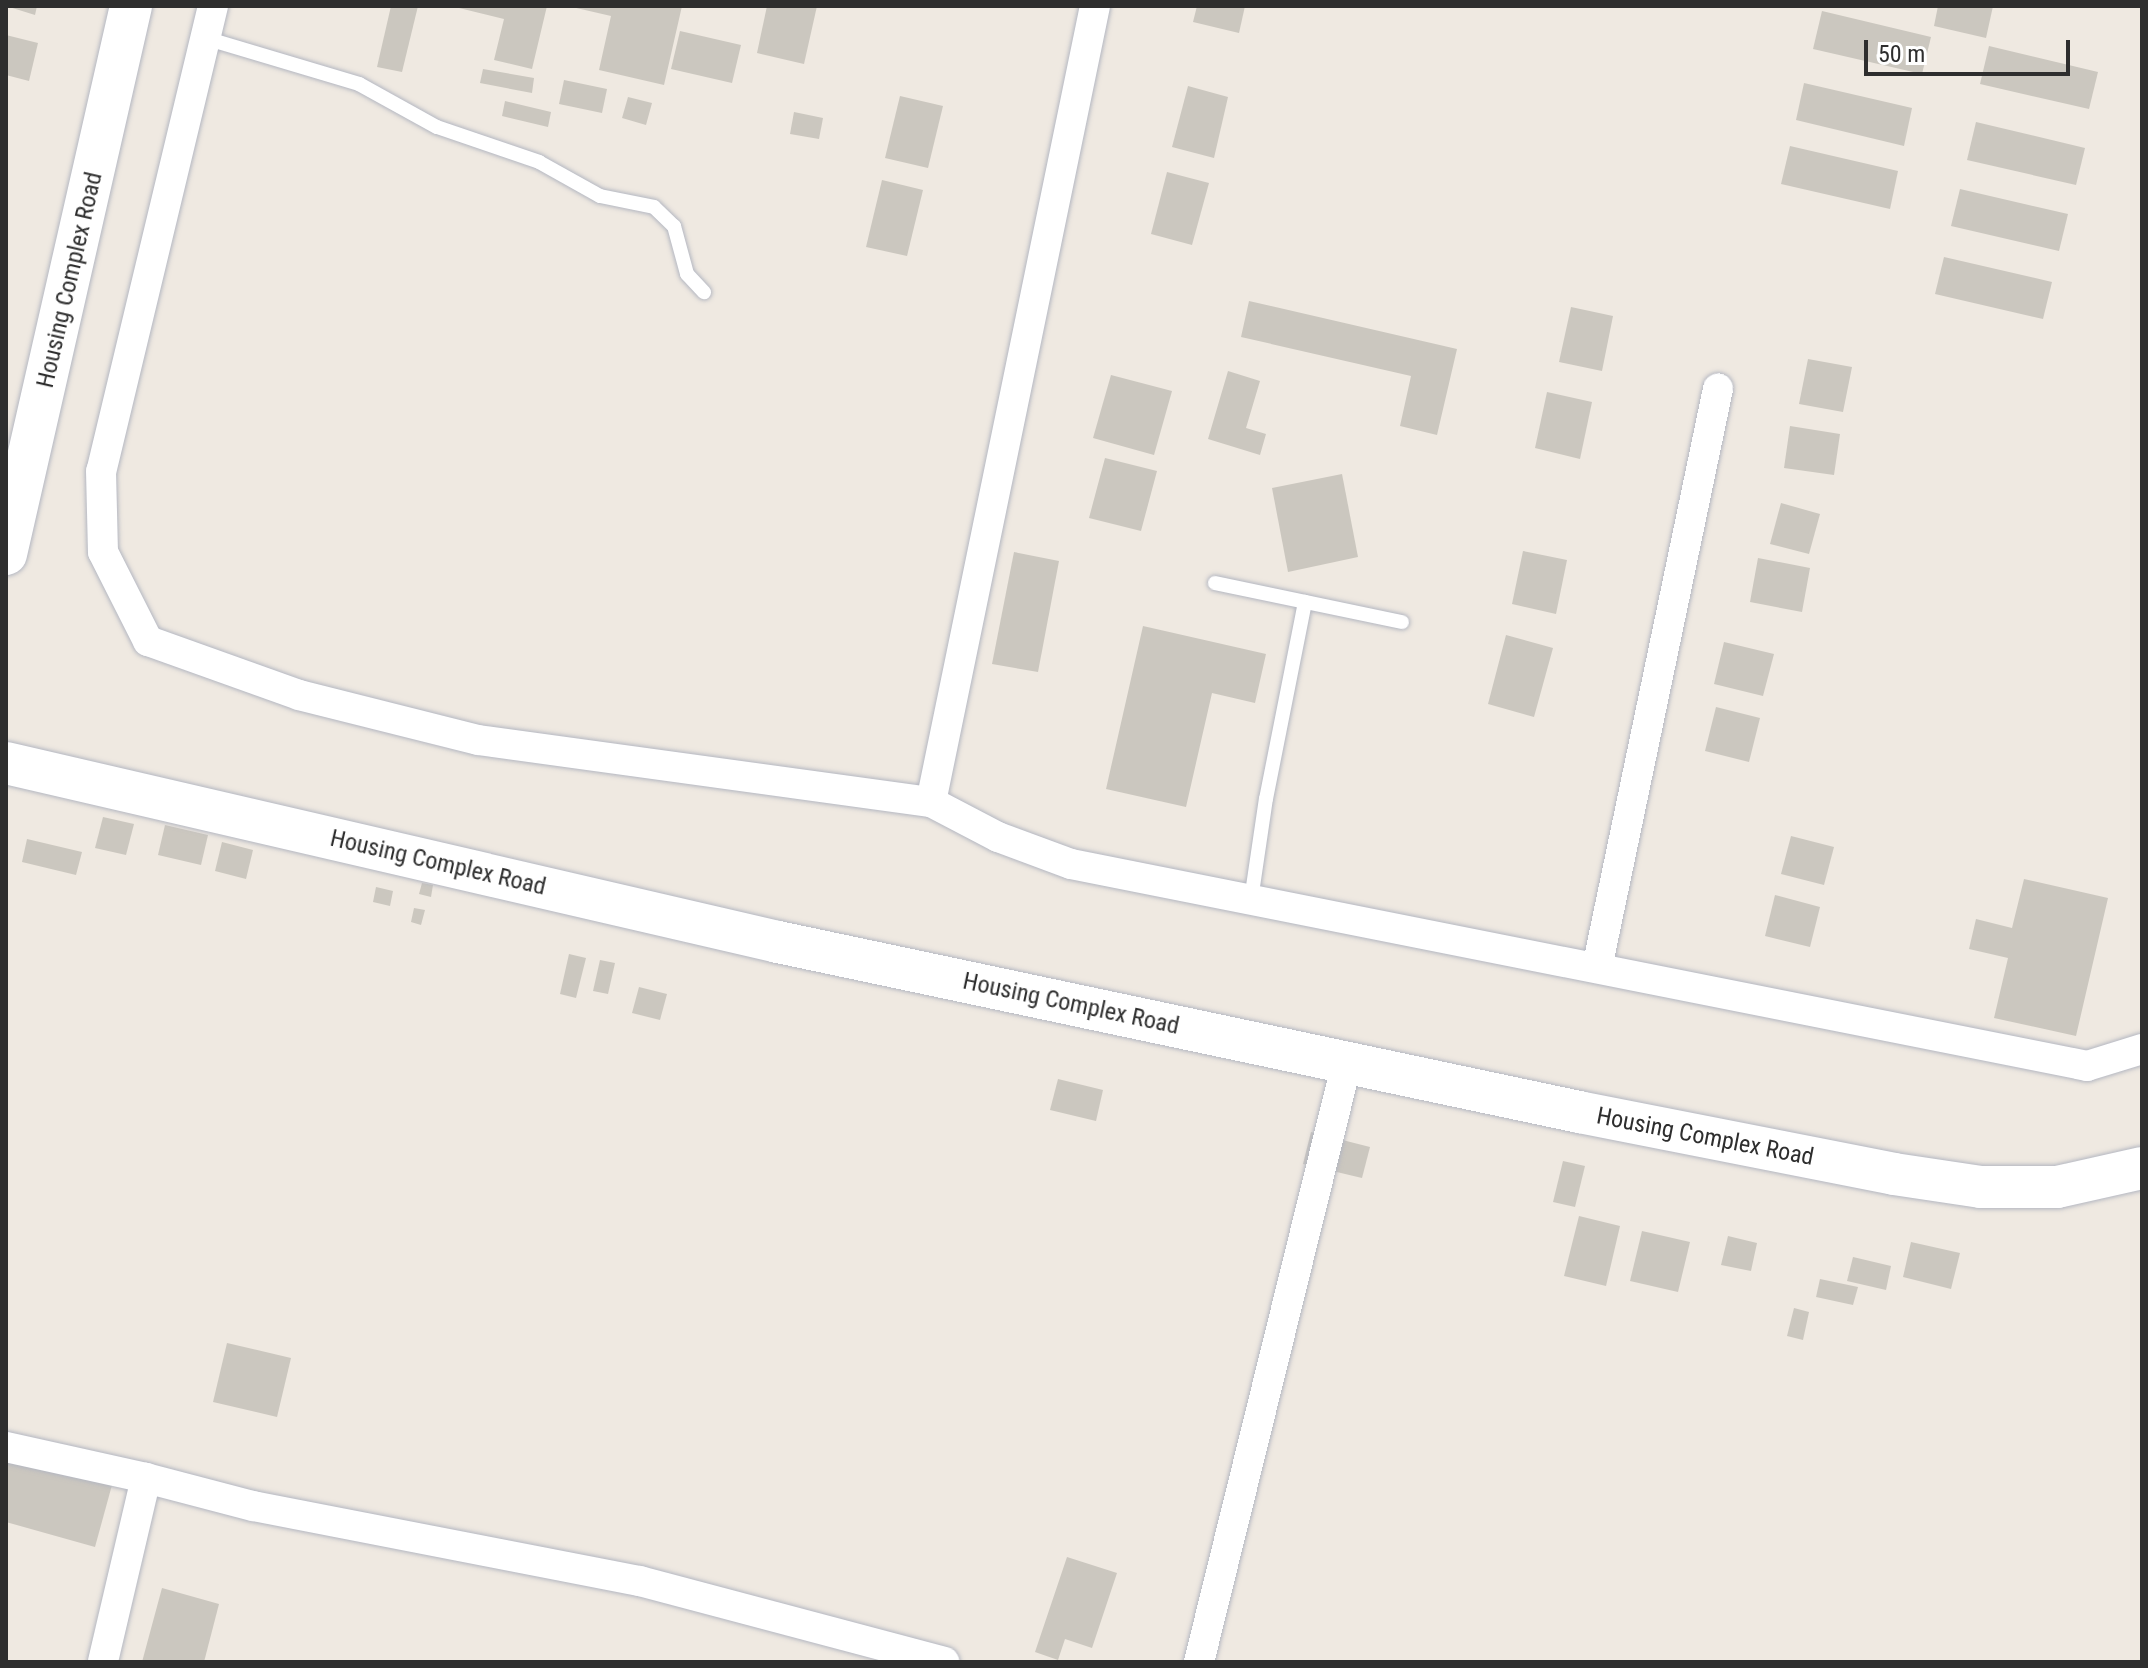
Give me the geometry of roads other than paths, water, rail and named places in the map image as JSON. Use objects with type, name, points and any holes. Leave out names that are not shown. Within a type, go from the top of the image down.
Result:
[{"type":"street","name":"Housing Complex Road","points":[[6,554],[131,6]]},
{"type":"street","points":[[213,6],[101,471],[103,552],[148,641],[299,695],[478,740],[931,802],[998,837],[1071,864],[2087,1066],[2142,1049]]},
{"type":"street","points":[[931,802],[1095,6]]},
{"type":"street","points":[[1597,968],[1718,389]]},
{"type":"street","name":"Housing Complex Road","points":[[6,763],[778,942],[1864,1168],[1981,1187],[2057,1187],[2142,1168]]},
{"type":"street","points":[[1199,1662],[1347,1062]]},
{"type":"street","points":[[6,1447],[253,1506],[640,1581],[944,1662]]},
{"type":"street","points":[[103,1662],[146,1478]]},
{"type":"lane","points":[[205,38],[359,84],[437,127],[539,162],[600,196],[654,207],[674,226],[687,274],[704,292]]},
{"type":"lane","points":[[1215,583],[1402,622]]},
{"type":"lane","points":[[1251,900],[1266,799],[1305,602]]}]
